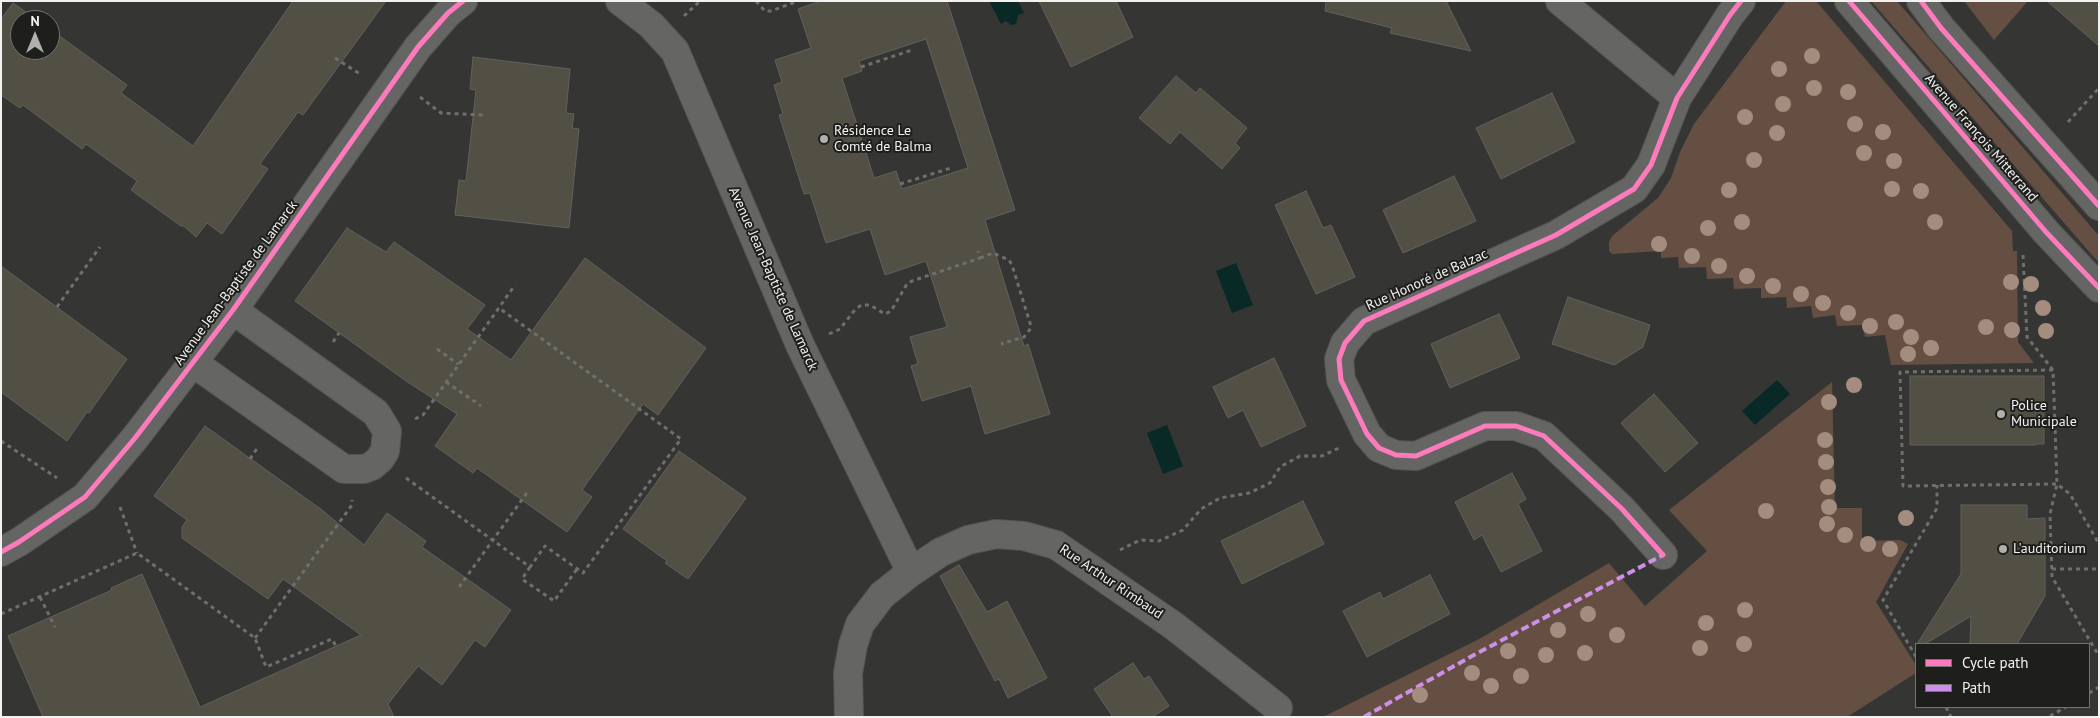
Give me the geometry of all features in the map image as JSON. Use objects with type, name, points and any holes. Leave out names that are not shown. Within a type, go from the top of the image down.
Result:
[{"type":"street","name":"Avenue Jean-Baptiste de Lamarck","points":[[1,552],[85,497],[135,438],[233,310],[418,47],[448,13],[463,1]]},
{"type":"street","name":"Avenue Jean-Baptiste de Lamarck","points":[[620,1],[652,25],[675,51],[800,345],[911,572]]},
{"type":"street","points":[[1560,1],[1677,98]]},
{"type":"street","name":"Rue Honoré de Balzac","points":[[1663,555],[1622,509],[1544,436],[1516,426],[1485,426],[1416,456],[1396,455],[1379,448],[1367,434],[1341,380],[1339,360],[1345,343],[1364,321],[1556,235],[1634,189],[1651,165],[1677,98],[1741,1]]},
{"type":"street","name":"Avenue François Mitterrand","points":[[1849,1],[2027,209],[2099,288]]},
{"type":"street","points":[[1921,1],[1941,28],[2099,206]]},
{"type":"street","name":"Avenue Jean-Baptiste de Lamarck","points":[[233,310],[376,414],[387,432]]},
{"type":"street","name":"Avenue Jean-Baptiste de Lamarck","points":[[192,362],[344,469],[355,470]]},
{"type":"street","points":[[355,470],[372,466],[380,459],[385,451],[387,432]]},
{"type":"street","name":"Rue Arthur Rimbaud","points":[[849,717],[848,673],[853,645],[860,624],[882,595],[911,572],[941,552],[968,540],[996,534],[1024,536],[1056,545],[1174,626],[1278,708]]},
{"type":"path","points":[[689,10],[700,1]]},
{"type":"path","points":[[756,1],[765,11],[771,11],[798,1]]},
{"type":"path","points":[[861,67],[912,50]]},
{"type":"path","points":[[396,79],[441,112],[483,115]]},
{"type":"path","points":[[2062,128],[2099,88]]},
{"type":"path","points":[[900,184],[951,168]]},
{"type":"path","points":[[2027,209],[2023,240],[2027,337],[2053,370],[2057,484],[2050,514],[2052,577],[2099,656]]},
{"type":"path","points":[[56,307],[100,247]]},
{"type":"path","points":[[978,251],[980,258]]},
{"type":"path","points":[[800,345],[840,329],[861,305],[870,305],[885,314],[891,311],[907,284],[912,281],[993,253],[1009,260],[1012,265],[1031,328],[1024,337],[1001,344]]},
{"type":"path","points":[[387,432],[423,415],[515,285]]},
{"type":"path","points":[[499,308],[681,439],[584,573],[546,546],[522,578],[554,601],[577,569]]},
{"type":"path","points":[[437,349],[458,364]]},
{"type":"path","points":[[2053,370],[1900,372],[1903,486],[2057,484],[2070,494],[2099,544]]},
{"type":"path","points":[[446,382],[481,406]]},
{"type":"path","points":[[1,441],[85,497]]},
{"type":"path","points":[[1159,541],[1183,530],[1201,509],[1220,498],[1249,493],[1270,483],[1280,467],[1300,456],[1322,456],[1344,446]]},
{"type":"path","points":[[380,459],[530,568]]},
{"type":"path","points":[[255,638],[352,505],[355,470]]},
{"type":"path","points":[[106,472],[137,553],[255,638],[266,667],[332,639],[336,646]]},
{"type":"path","points":[[1915,655],[1883,600],[1937,508],[1937,485]]},
{"type":"path","points":[[459,587],[529,490]]},
{"type":"path","points":[[1,614],[137,553]]},
{"type":"path","points":[[2052,569],[2099,569]]},
{"type":"path","points":[[40,596],[55,627]]},
{"type":"path","points":[[2050,716],[2064,708]]},
{"type":"shaded area","points":[[1786,1],[1816,1],[2012,231],[2013,251],[2017,251],[2018,342],[2034,363],[1891,365],[1885,335],[1865,337],[1862,325],[1837,326],[1835,315],[1813,318],[1811,306],[1787,308],[1786,297],[1761,298],[1761,288],[1734,289],[1733,278],[1707,279],[1706,267],[1679,268],[1678,257],[1661,258],[1661,251],[1612,254],[1609,251],[1609,242],[1612,236],[1658,198],[1671,178],[1680,152],[1694,124]]},
{"type":"shaded area","points":[[1871,1],[1897,1],[2099,236],[2099,263]]},
{"type":"shaded area","points":[[1964,1],[2028,1],[1994,40]]},
{"type":"shaded area","points":[[1832,382],[1835,508],[1862,508],[1862,541],[1900,540],[1908,544],[1876,602],[1915,663],[1915,674],[1847,717],[1323,717],[1481,638],[1609,563],[1645,606],[1707,551],[1669,510]]},
{"type":"water","points":[[989,1],[1018,1],[1024,13],[1018,15],[1016,24],[1011,25],[1006,21],[1001,24]]},
{"type":"water","points":[[1236,263],[1253,305],[1232,313],[1216,271]]},
{"type":"water","points":[[1777,380],[1790,394],[1755,425],[1742,411]]},
{"type":"water","points":[[1167,425],[1183,466],[1163,474],[1147,433]]},
{"type":"building","points":[[293,1],[386,1],[303,115],[298,112],[260,164],[268,169],[222,234],[207,223],[196,237],[184,226],[181,226],[131,190],[137,181],[86,144],[82,149],[23,105],[20,108],[1,95],[1,19],[13,3],[23,10],[10,10],[10,60],[60,60],[60,36],[127,85],[121,93],[193,146]]},
{"type":"building","points":[[821,1],[947,1],[1015,210],[985,220],[1024,346],[1028,344],[1050,414],[985,434],[971,386],[922,401],[911,366],[918,364],[910,337],[947,327],[926,261],[885,275],[870,229],[826,243],[810,193],[804,194],[779,115],[783,114],[774,85],[782,82],[775,60],[811,48],[798,9]],"holes":[[[926,39],[968,168],[902,189],[896,171],[874,178],[842,78],[862,71],[859,61]]]},
{"type":"building","points":[[1039,1],[1116,1],[1133,37],[1071,67]]},
{"type":"building","points":[[1326,1],[1446,1],[1471,51],[1390,33],[1392,28],[1325,11]]},
{"type":"building","points":[[2047,1],[2099,1],[2099,46]]},
{"type":"building","points":[[473,57],[570,69],[566,113],[574,114],[572,128],[579,129],[569,228],[455,215],[459,180],[466,181],[476,90],[470,89]]},
{"type":"building","points":[[1176,76],[1196,93],[1200,88],[1247,128],[1235,143],[1240,148],[1222,169],[1180,132],[1170,144],[1139,118]]},
{"type":"building","points":[[1552,93],[1575,142],[1501,179],[1476,128]]},
{"type":"building","points":[[1454,176],[1476,221],[1403,253],[1383,210]]},
{"type":"building","points":[[1306,191],[1323,228],[1331,225],[1355,277],[1316,294],[1275,205]]},
{"type":"building","points":[[347,228],[386,252],[394,242],[485,305],[467,329],[511,360],[585,258],[706,348],[658,415],[643,404],[582,490],[592,497],[567,532],[477,468],[473,473],[435,446],[457,414],[406,381],[295,301]]},
{"type":"building","points":[[1,266],[127,359],[67,441],[1,392]]},
{"type":"building","points":[[1568,297],[1650,325],[1643,347],[1614,365],[1552,344]]},
{"type":"building","points":[[1499,314],[1520,358],[1450,388],[1431,344]]},
{"type":"building","points":[[1274,358],[1306,426],[1261,447],[1243,410],[1228,418],[1213,387]]},
{"type":"building","points":[[1910,376],[2044,376],[2044,444],[1910,445]]},
{"type":"building","points":[[1654,394],[1698,443],[1665,472],[1621,423]]},
{"type":"building","points":[[205,426],[322,510],[364,545],[387,513],[426,541],[422,547],[511,610],[485,647],[475,640],[442,685],[418,666],[388,704],[394,717],[43,717],[8,636],[112,590],[111,588],[142,574],[200,707],[361,635],[283,579],[268,599],[182,538],[182,527],[187,520],[154,496]]},
{"type":"building","points":[[679,451],[746,498],[688,579],[623,529]]},
{"type":"building","points":[[1512,473],[1526,499],[1518,504],[1542,551],[1501,572],[1482,535],[1474,540],[1455,502]]},
{"type":"building","points":[[1303,501],[1324,544],[1242,584],[1221,541]]},
{"type":"building","points":[[1961,505],[2027,505],[2027,519],[2045,518],[2045,596],[2018,643],[1970,643],[1971,616],[1927,643],[1918,643],[1961,574]]},
{"type":"building","points":[[959,565],[987,612],[1007,601],[1047,678],[1008,698],[999,679],[995,681],[940,576]]},
{"type":"building","points":[[1430,575],[1450,614],[1367,657],[1343,611],[1380,592],[1383,599]]},
{"type":"building","points":[[1133,663],[1144,679],[1149,676],[1169,706],[1152,717],[1113,717],[1094,689]]},
{"type":"marked path","points":[[1364,717],[1472,656],[1663,555]]},
{"type":"cycle path","points":[[1,552],[85,497],[135,438],[233,310],[418,47],[448,13],[463,1]]},
{"type":"cycle path","points":[[1663,555],[1622,509],[1544,436],[1516,426],[1485,426],[1416,456],[1396,455],[1379,448],[1367,434],[1341,380],[1339,359],[1345,343],[1364,321],[1556,235],[1634,189],[1651,165],[1677,98],[1741,1]]},
{"type":"cycle path","points":[[1849,1],[2046,232],[2099,288]]},
{"type":"cycle path","points":[[1921,1],[1941,28],[2099,206]]},
{"type":"place","name":"Résidence Le Comté de Balma","points":[[824,139]]},
{"type":"place","name":"Police Municipale","points":[[2001,414]]},
{"type":"place","name":"L'auditorium","points":[[2003,549]]}]
